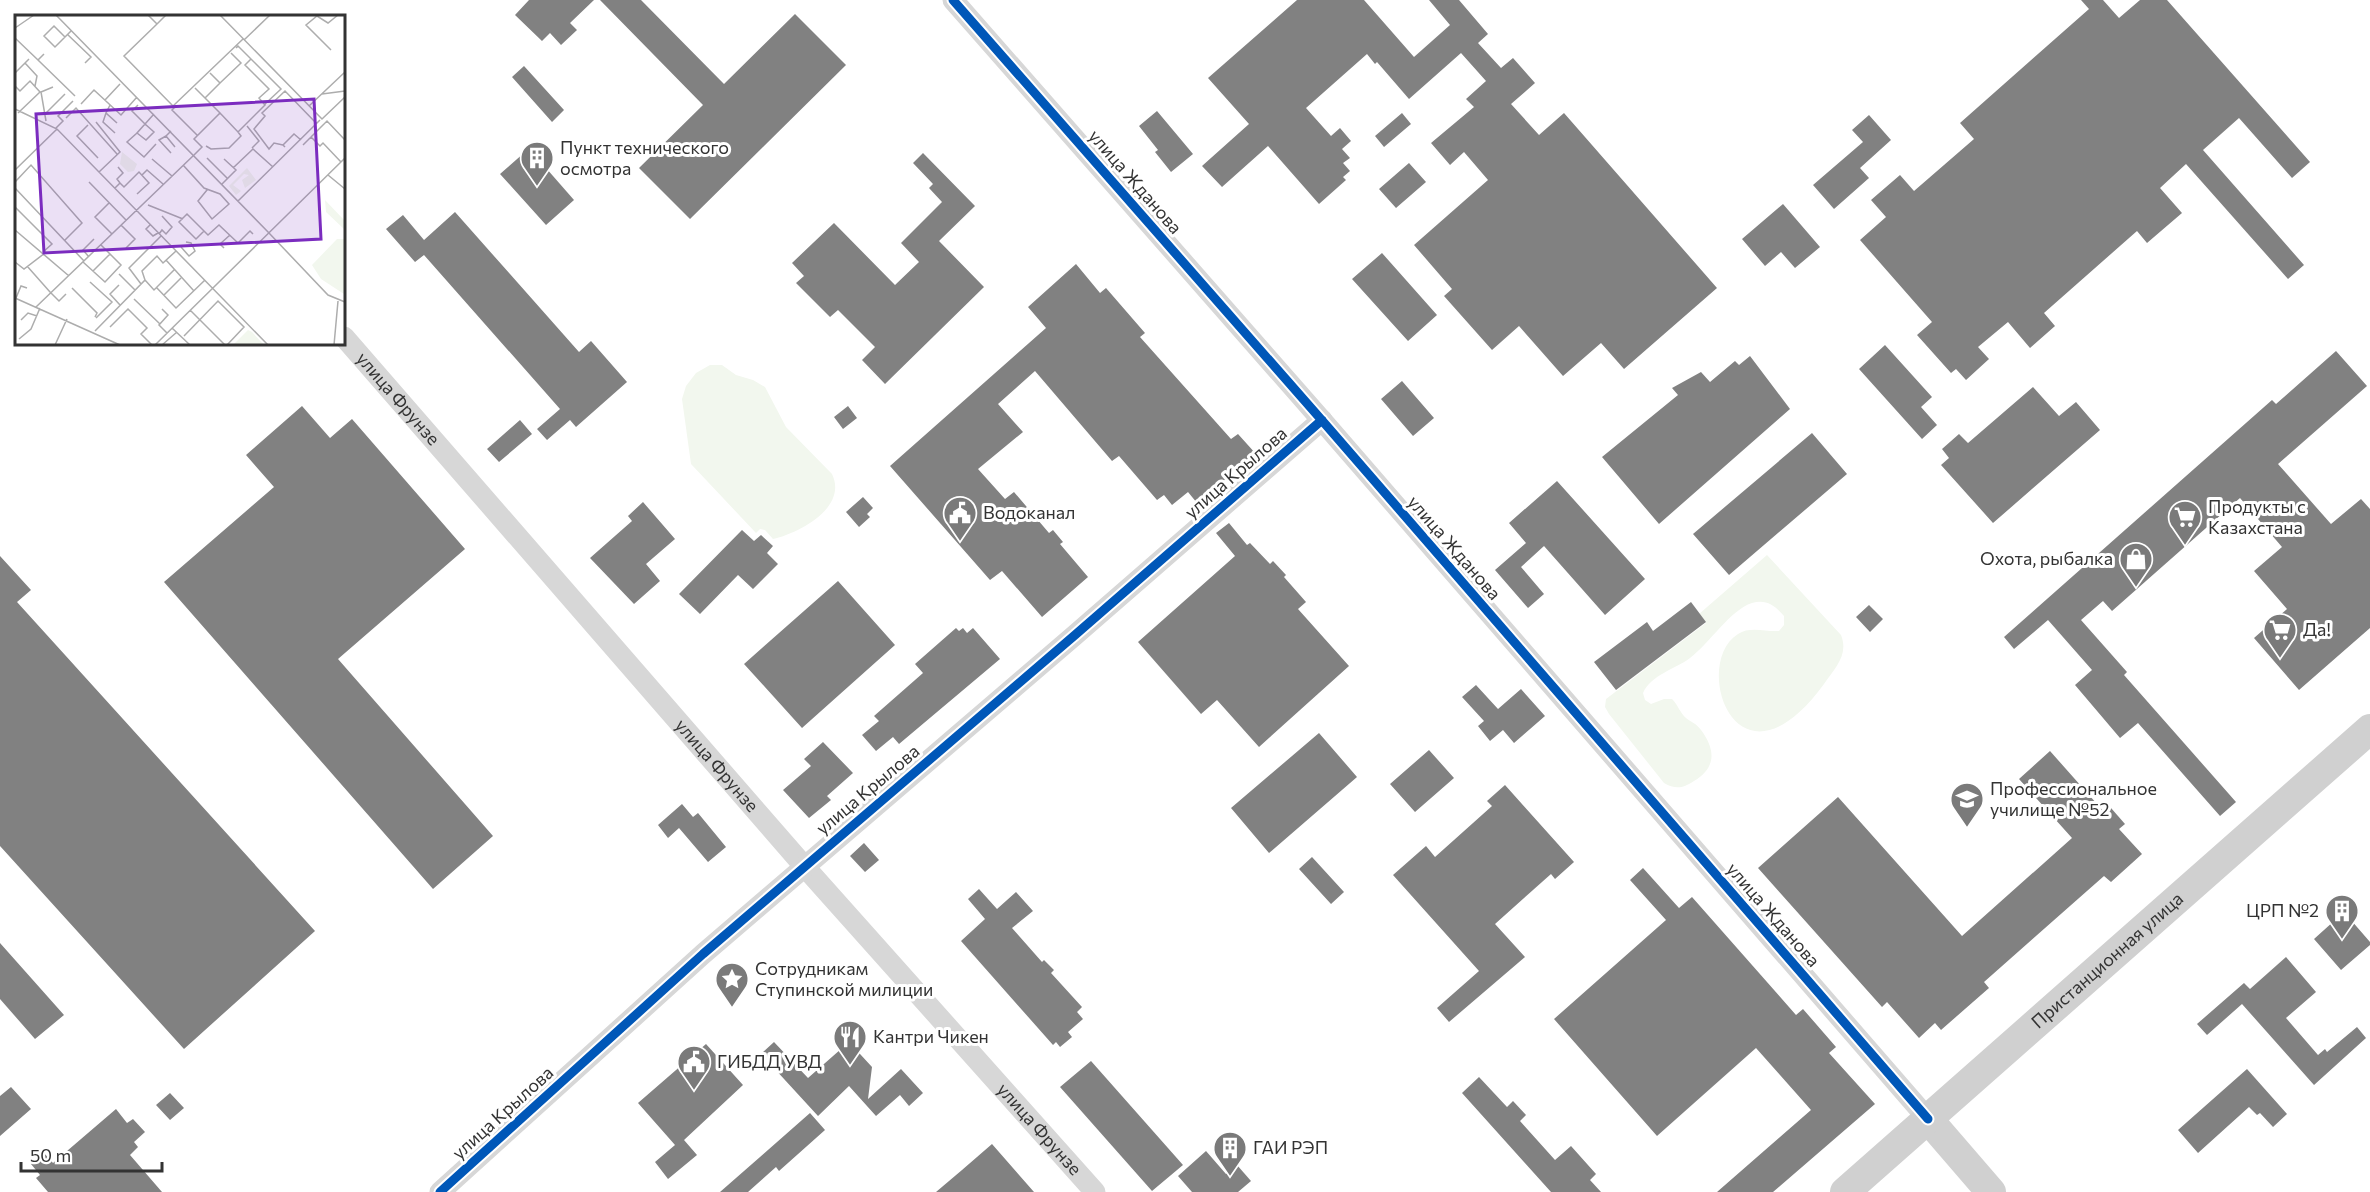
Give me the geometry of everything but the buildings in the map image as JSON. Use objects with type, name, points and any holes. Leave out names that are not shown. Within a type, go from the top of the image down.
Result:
[{"type":"main road","name":"Пристанционная улица","points":[[1845,1192],[2370,729]]},
{"type":"main road","points":[[1928,1119],[1991,1192]]},
{"type":"street","name":"улица Жданова","points":[[953,0],[1322,420],[1928,1119]]},
{"type":"street","name":"улица Фрунзе","points":[[345,338],[804,866],[1095,1192]]},
{"type":"street","name":"улица Крылова","points":[[440,1192],[672,981],[1322,420]]},
{"type":"shaded area","points":[[710,365],[722,365],[736,375],[753,380],[765,387],[786,427],[832,474],[835,486],[833,497],[819,517],[796,531],[773,539],[765,530],[760,529],[756,533],[691,464],[682,399],[686,386],[696,373]]},
{"type":"shaded area","points":[[1767,555],[1841,635],[1843,649],[1840,661],[1824,684],[1793,717],[1767,731],[1746,728],[1730,715],[1721,694],[1719,671],[1724,650],[1738,634],[1743,632],[1779,631],[1784,625],[1784,616],[1774,606],[1762,602],[1752,603],[1736,612],[1698,652],[1652,681],[1643,693],[1645,700],[1651,704],[1664,699],[1672,699],[1684,716],[1706,737],[1711,751],[1710,764],[1701,776],[1683,787],[1668,785],[1609,714],[1605,707],[1606,699],[1706,623],[1699,614]]},
{"type":"cycle path","points":[[953,0],[1326,425],[1928,1119]]},
{"type":"cycle path","points":[[440,1192],[703,954],[1322,420]]},
{"type":"place","name":"Пункт технического осмотра","points":[[537,187]]},
{"type":"place","name":"Водоканал","points":[[960,542]]},
{"type":"place","name":"Продукты с Казахстана","points":[[2185,546]]},
{"type":"place","name":"Охота, рыбалка","points":[[2136,588]]},
{"type":"place","name":"Да!","points":[[2280,659]]},
{"type":"place","name":"Профессиональное училище №52","points":[[1967,828]]},
{"type":"place","name":"ЦРП №2","points":[[2342,940]]},
{"type":"place","name":"Сотрудникам Ступинской милиции","points":[[732,1008]]},
{"type":"place","name":"Кантри Чикен","points":[[850,1066]]},
{"type":"place","name":"ГИБДД УВД","points":[[694,1091]]},
{"type":"place","name":"ГАИ РЭП","points":[[1230,1177]]}]
